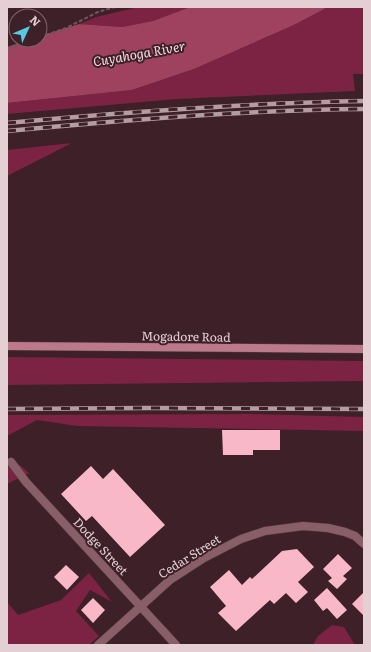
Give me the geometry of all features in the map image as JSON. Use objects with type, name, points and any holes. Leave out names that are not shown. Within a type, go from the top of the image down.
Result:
[{"type":"street","name":"Mogadore Road","points":[[7,346],[364,349]]},
{"type":"street","name":"Dodge Street","points":[[11,462],[26,482],[176,645]]},
{"type":"street","name":"Cedar Street","points":[[98,645],[170,580],[204,558],[241,539],[266,531],[303,526],[328,528],[355,536],[364,544]]},
{"type":"path","points":[[48,34],[66,28],[98,12],[115,7]]},
{"type":"shaded area","points":[[138,7],[190,7],[153,21],[122,27],[79,24],[96,17]]},
{"type":"shaded area","points":[[328,7],[364,7],[364,74],[353,74],[355,91],[177,99],[7,114],[7,103],[132,90],[194,69],[294,25]]},
{"type":"shaded area","points":[[72,143],[7,176],[7,150]]},
{"type":"shaded area","points":[[7,357],[364,361],[364,381],[7,385]]},
{"type":"shaded area","points":[[251,414],[364,417],[364,431],[77,426],[37,420],[7,436],[7,415]]},
{"type":"shaded area","points":[[7,463],[20,465],[29,473],[7,484]]},
{"type":"shaded area","points":[[89,573],[112,602],[90,590],[76,611],[99,636],[89,645],[7,645],[7,602],[18,615],[61,600]]},
{"type":"shaded area","points":[[332,625],[344,627],[355,645],[313,645],[318,636]]},
{"type":"water","name":"Cuyahoga River","points":[[190,7],[328,7],[294,25],[194,69],[132,90],[7,103],[7,47],[48,48],[48,34],[79,24],[122,27],[153,21]]},
{"type":"building","points":[[222,430],[280,430],[280,450],[253,450],[253,455],[223,455]]},
{"type":"building","points":[[91,466],[103,479],[113,469],[165,525],[130,557],[92,516],[86,521],[61,494]]},
{"type":"building","points":[[297,549],[314,567],[298,582],[308,592],[296,603],[286,593],[274,604],[270,600],[236,631],[218,613],[226,606],[210,587],[229,570],[242,585],[250,577],[252,579],[282,551]]},
{"type":"building","points":[[338,554],[352,568],[343,576],[347,579],[337,589],[328,581],[332,578],[323,569]]},
{"type":"building","points":[[66,565],[79,577],[67,590],[54,577]]},
{"type":"building","points":[[327,588],[347,610],[337,619],[327,608],[323,611],[314,600]]},
{"type":"building","points":[[364,592],[364,616],[352,604]]},
{"type":"building","points":[[93,598],[105,610],[93,623],[81,610]]},
{"type":"railway","points":[[7,123],[186,109],[364,101]]},
{"type":"railway","points":[[7,131],[186,116],[275,111],[364,109]]},
{"type":"railway","points":[[7,409],[364,409]]}]
